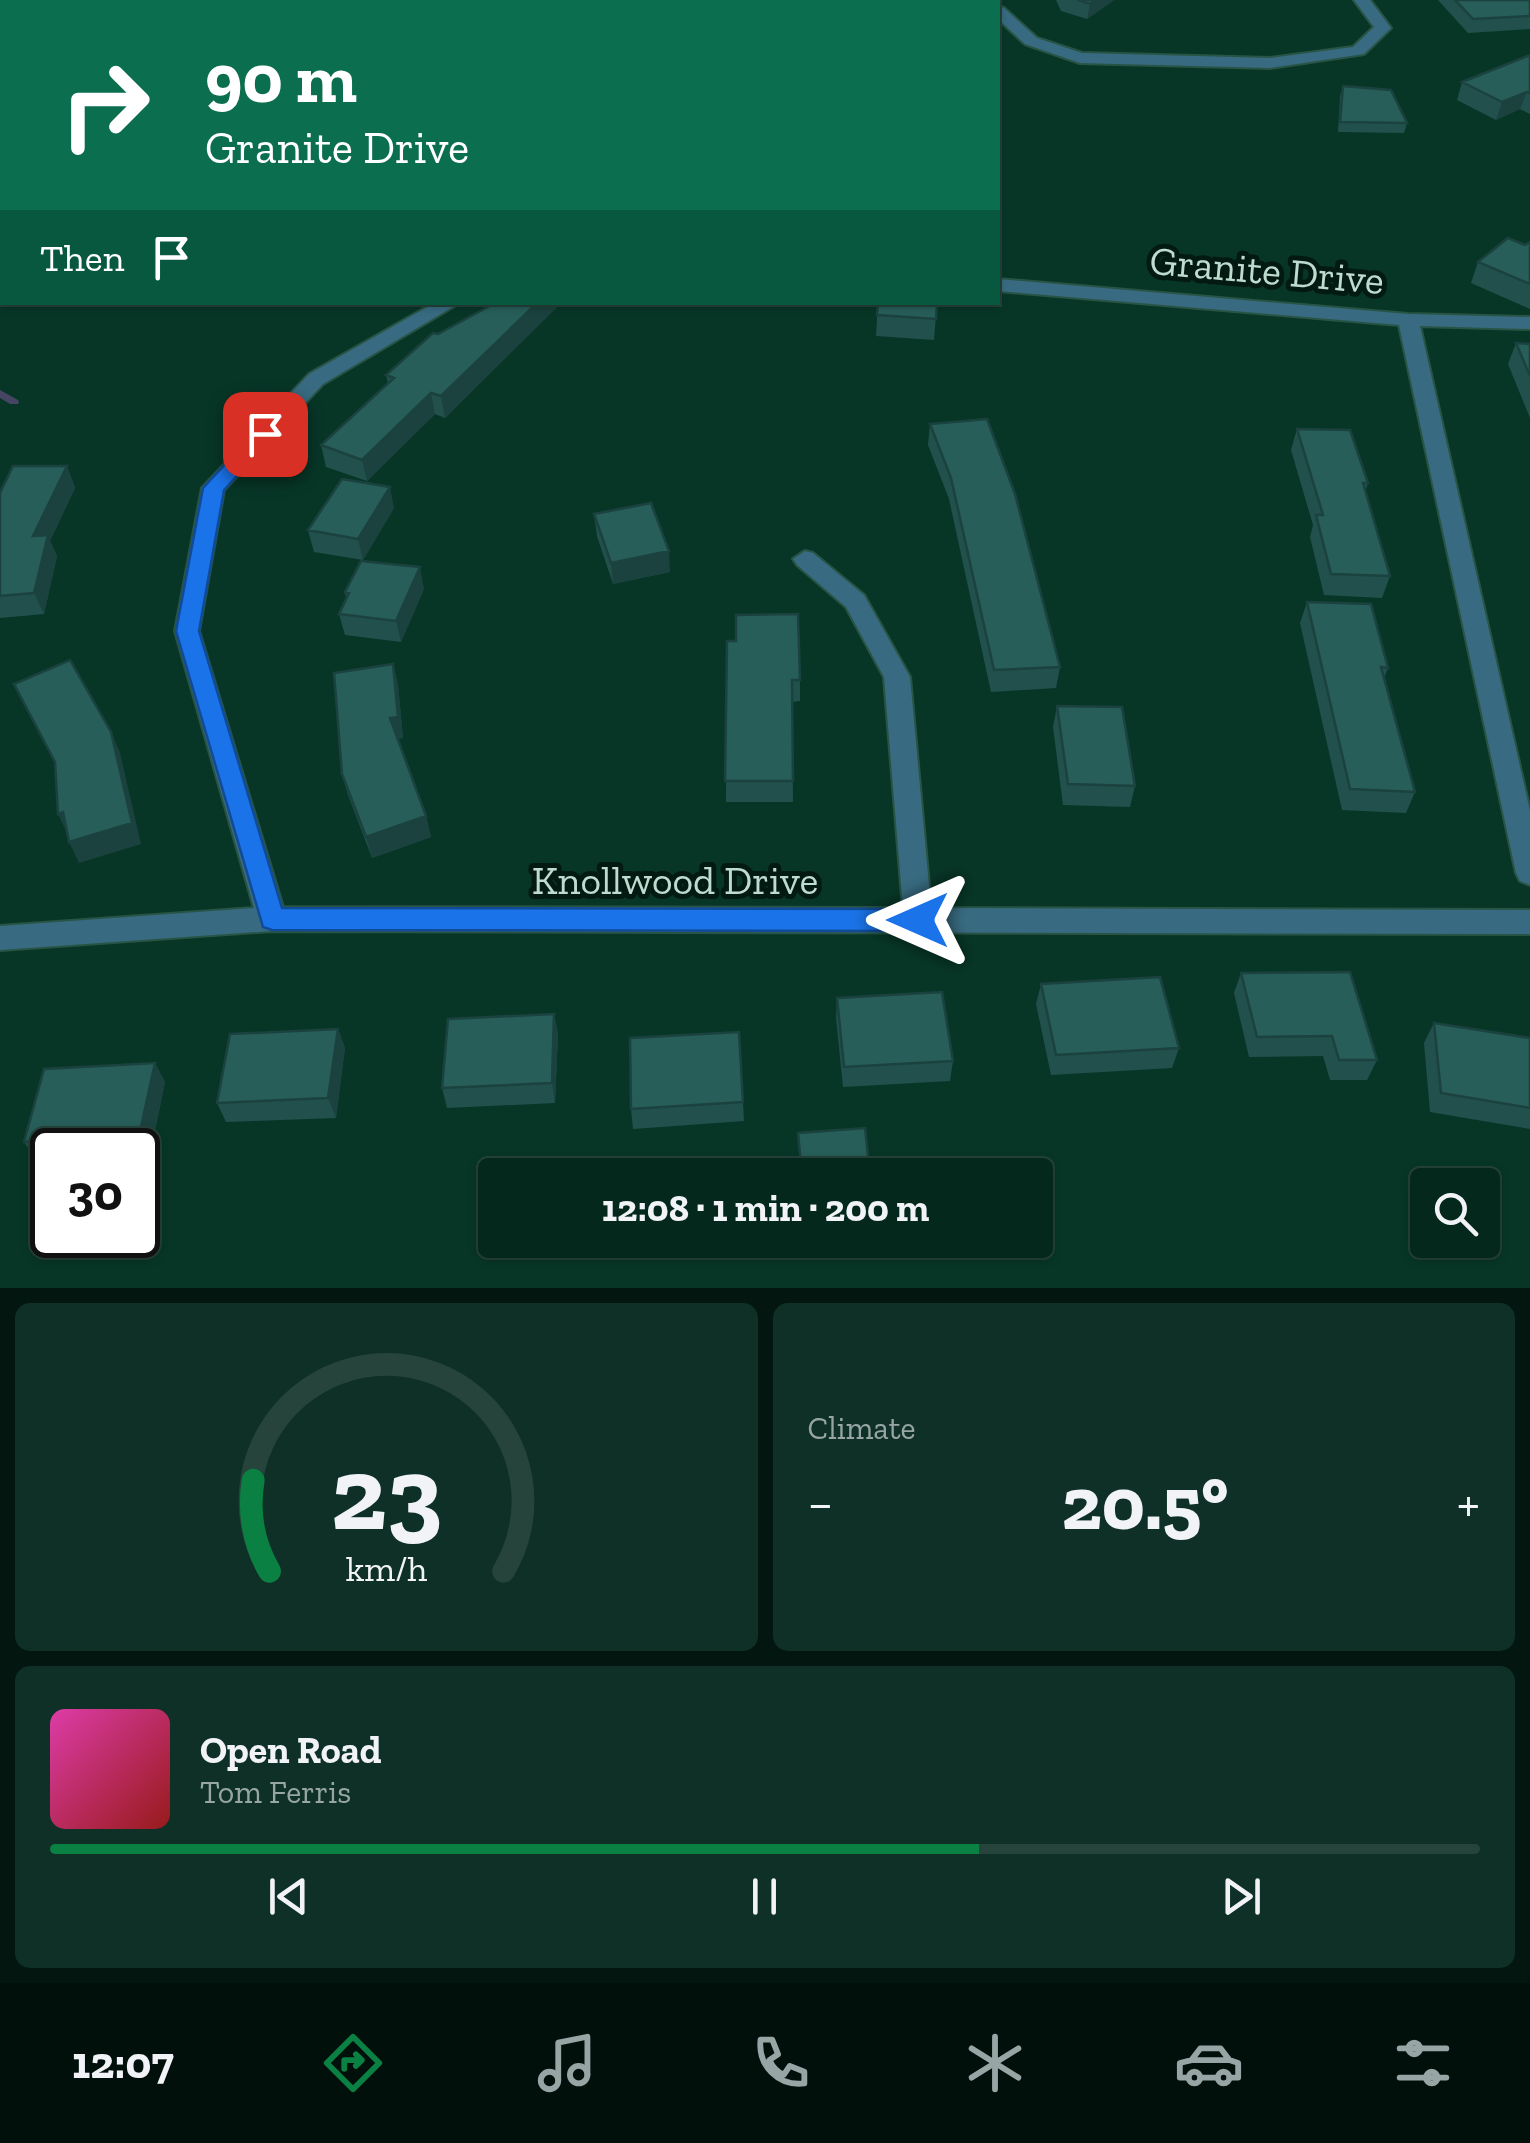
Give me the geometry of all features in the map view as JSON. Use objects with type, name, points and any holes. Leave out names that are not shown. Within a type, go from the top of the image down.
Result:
[{"type":"street","points":[[1000,13],[1031,41],[1080,58],[1270,63],[1358,52],[1383,28],[1362,0]]},
{"type":"street","name":"Granite Drive","points":[[1000,285],[1408,320],[1530,322]]},
{"type":"street","points":[[272,919],[188,631],[214,488],[316,379],[446,305]]},
{"type":"street","points":[[1408,320],[1530,874]]},
{"type":"street","points":[[804,559],[856,601],[897,677],[918,920]]},
{"type":"street","name":"Knollwood Drive","points":[[0,938],[272,919],[1530,922]]},
{"type":"building","points":[[1455,0],[1530,0],[1530,16],[1473,19]]},
{"type":"building","points":[[1530,55],[1530,93],[1502,102],[1462,82]]},
{"type":"building","points":[[1343,86],[1391,90],[1407,123],[1340,122]]},
{"type":"building","points":[[1508,238],[1525,245],[1530,242],[1530,284],[1478,262]]},
{"type":"building","points":[[491,305],[535,305],[441,396],[431,393],[362,460],[321,445],[394,378],[386,375],[433,333],[438,334]]},
{"type":"building","points":[[878,305],[937,305],[936,319],[877,315]]},
{"type":"building","points":[[1516,343],[1530,344],[1530,376]]},
{"type":"building","points":[[987,419],[1015,494],[1060,667],[994,670],[951,478],[930,424]]},
{"type":"building","points":[[1297,429],[1350,430],[1368,483],[1363,483],[1390,576],[1331,574],[1316,515],[1323,515]]},
{"type":"building","points":[[13,466],[67,466],[33,536],[48,535],[34,593],[0,596],[0,493]]},
{"type":"building","points":[[342,479],[390,487],[358,539],[308,530]]},
{"type":"building","points":[[651,503],[669,551],[611,563],[594,514]]},
{"type":"building","points":[[361,561],[420,567],[396,621],[339,614]]},
{"type":"building","points":[[1307,602],[1371,604],[1388,668],[1381,667],[1415,792],[1350,789]]},
{"type":"building","points":[[798,614],[800,680],[792,680],[793,781],[725,781],[727,641],[736,641],[736,615]]},
{"type":"building","points":[[70,660],[111,732],[132,823],[69,842],[63,812],[58,814],[55,762],[14,684]]},
{"type":"building","points":[[393,664],[398,717],[390,718],[426,816],[366,837],[342,774],[334,673]]},
{"type":"building","points":[[1057,706],[1122,707],[1135,786],[1068,784]]},
{"type":"building","points":[[1350,972],[1377,1060],[1339,1060],[1332,1036],[1257,1037],[1241,973]]},
{"type":"building","points":[[1160,977],[1179,1048],[1056,1055],[1041,984]]},
{"type":"building","points":[[942,992],[953,1061],[844,1067],[837,998]]},
{"type":"building","points":[[554,1014],[552,1083],[442,1088],[448,1019]]},
{"type":"building","points":[[1434,1023],[1530,1038],[1530,1108],[1441,1093]]},
{"type":"building","points":[[338,1029],[328,1098],[217,1103],[230,1034]]},
{"type":"building","points":[[739,1032],[743,1102],[631,1109],[630,1038]]},
{"type":"building","points":[[155,1063],[141,1128],[30,1128],[30,1142],[24,1142],[44,1069]]},
{"type":"building","points":[[865,1128],[868,1158],[800,1158],[798,1133]]},
{"type":"waterway","points":[[0,393],[14,402]]},
{"type":"route","points":[[265,434],[214,488],[188,631],[272,919],[918,920]]}]
